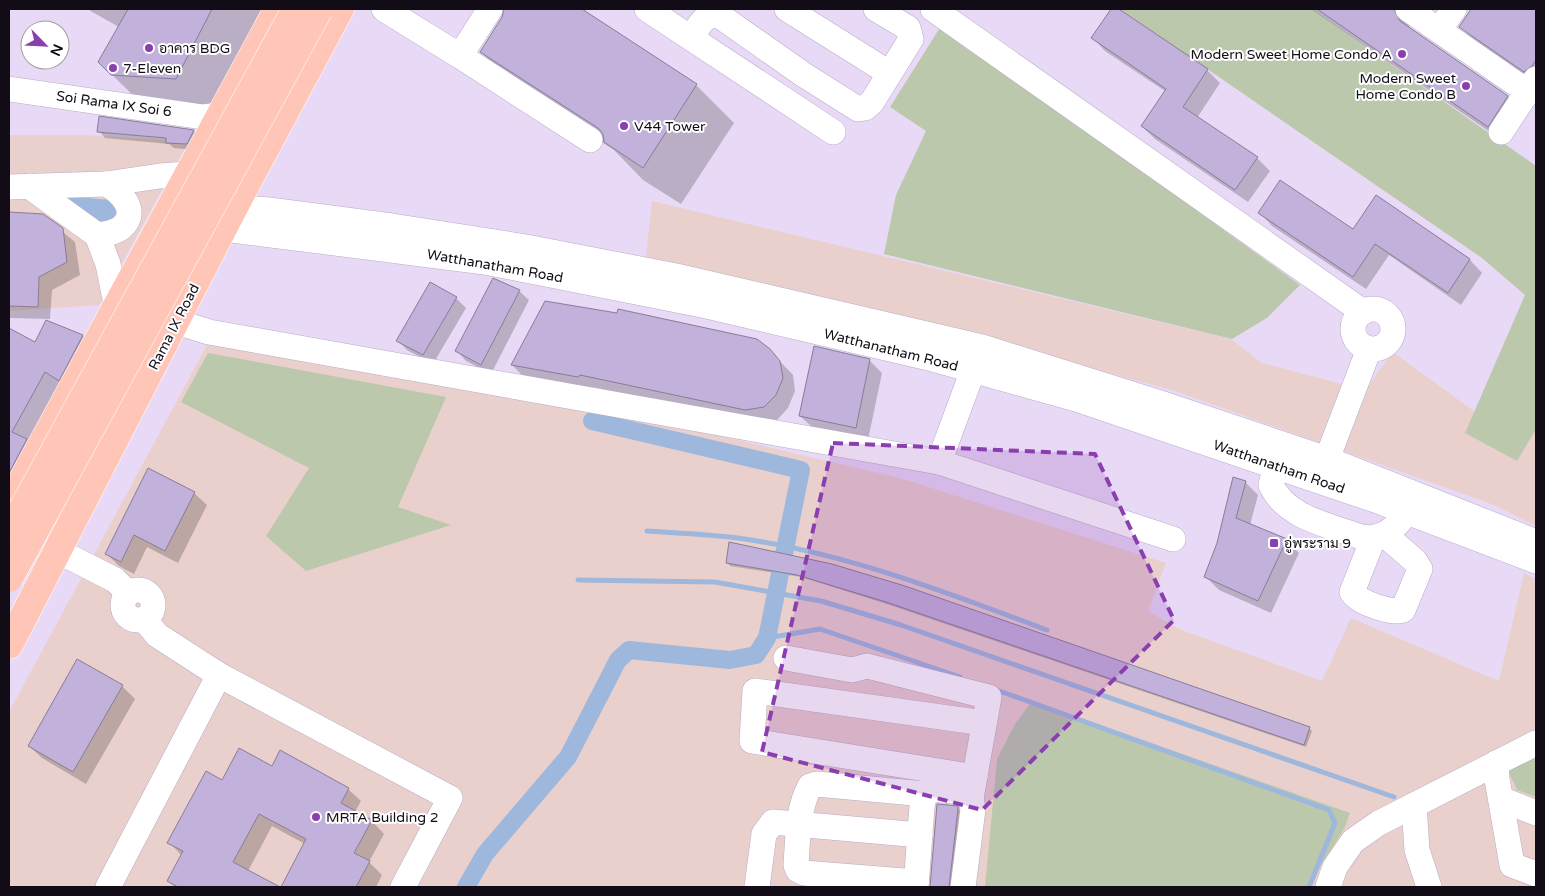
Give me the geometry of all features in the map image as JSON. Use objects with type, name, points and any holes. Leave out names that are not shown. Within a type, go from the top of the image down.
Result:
[{"type":"main road","points":[[9,505],[116,304],[278,9]]},
{"type":"main road","points":[[9,534],[296,9]]},
{"type":"main road","name":"Rama IX Road","points":[[9,578],[318,9]]},
{"type":"main road","name":"Rama IX Road","points":[[9,645],[229,218],[340,9]]},
{"type":"main road","points":[[166,214],[229,218]]},
{"type":"street","points":[[384,9],[590,140]]},
{"type":"street","points":[[460,56],[490,9]]},
{"type":"street","points":[[647,9],[833,132]]},
{"type":"street","points":[[786,9],[889,73]]},
{"type":"street","points":[[692,38],[704,17],[711,14],[720,16],[804,75],[858,109],[865,108],[872,102],[911,39],[908,28],[876,9]]},
{"type":"street","points":[[933,9],[1363,312]]},
{"type":"street","points":[[1408,9],[1439,30],[1532,85],[1501,132]]},
{"type":"street","points":[[1439,30],[1454,9]]},
{"type":"street","name":"Soi Rama IX Soi 6","points":[[9,89],[203,116],[220,115]]},
{"type":"street","points":[[19,187],[106,184],[188,174]]},
{"type":"street","points":[[97,236],[111,233],[124,226],[128,214],[126,199],[118,190],[106,184]]},
{"type":"street","points":[[19,187],[97,236],[108,264],[116,304]]},
{"type":"street","name":"Watthanatham Road","points":[[229,218],[485,262],[707,306],[929,358],[977,359],[1154,401],[1278,455],[1412,503],[1536,542]]},
{"type":"street","points":[[1369,309],[1382,311],[1387,314],[1393,326],[1391,338],[1387,344],[1382,347],[1369,349],[1358,342],[1354,336],[1354,322],[1363,312],[1369,309]]},
{"type":"street","points":[[177,322],[209,332],[938,462],[1173,539]]},
{"type":"street","points":[[1327,459],[1369,349]]},
{"type":"street","points":[[938,462],[977,359]]},
{"type":"street","name":"Watthanatham Road","points":[[1278,455],[1327,459],[1412,503],[1536,561]]},
{"type":"street","points":[[1278,455],[1271,485],[1275,494],[1293,511],[1379,537],[1412,503]]},
{"type":"street","points":[[58,551],[115,580],[128,593],[142,590],[152,598],[152,610],[144,618],[157,635],[219,674],[450,798],[403,887]]},
{"type":"street","points":[[786,658],[852,670],[867,666],[989,697],[973,787],[973,808],[963,887]]},
{"type":"street","points":[[108,887],[219,674]]},
{"type":"street","points":[[973,787],[752,741],[755,691],[984,723]]},
{"type":"street","points":[[1328,887],[1335,867],[1353,841],[1379,823],[1536,743]]},
{"type":"street","points":[[1496,763],[1512,865],[1536,874]]},
{"type":"street","points":[[924,794],[916,885],[837,882],[798,870],[796,865],[799,823],[804,796],[810,786],[817,784],[924,794],[931,789],[964,792],[973,787]]},
{"type":"street","points":[[1501,799],[1536,813]]},
{"type":"street","points":[[1414,805],[1417,850],[1429,887]]},
{"type":"street","points":[[757,887],[764,834],[768,826],[773,822],[920,835]]},
{"type":"highlighted area","points":[[833,443],[1095,454],[1174,620],[982,810],[762,752]]},
{"type":"shaded area","points":[[9,135],[83,135],[189,141],[99,305],[9,311]]},
{"type":"shaded area","points":[[652,201],[1231,339],[1262,363],[1365,390],[1393,352],[1475,412],[1466,433],[1517,461],[1536,429],[1536,526],[1494,505],[1172,390],[965,335],[645,265]]},
{"type":"shaded area","points":[[208,343],[613,411],[900,478],[1166,563],[1148,611],[1179,629],[1322,681],[1351,618],[1499,681],[1524,573],[1536,579],[1536,887],[9,887],[9,712]]},
{"type":"green space","points":[[1120,9],[1312,9],[1536,166],[1536,429],[1517,461],[1465,433],[1525,295],[1482,258]]},
{"type":"green space","points":[[941,26],[1300,285],[1267,318],[1232,339],[884,254],[896,195],[926,131],[890,107]]},
{"type":"green space","points":[[208,353],[446,397],[398,507],[451,525],[306,571],[266,536],[309,468],[181,402]]},
{"type":"green space","points":[[1032,701],[1350,813],[1344,829],[1307,887],[985,887],[997,759],[1015,724]]},
{"type":"green space","points":[[1536,751],[1536,797],[1517,790],[1506,766]]},
{"type":"water","points":[[63,196],[112,200],[119,204],[113,224],[97,222]]},
{"type":"building","name":"อาคาร BDG","points":[[128,9],[212,9],[176,79],[111,75],[98,62]]},
{"type":"building","name":"V44 Tower","points":[[504,9],[582,9],[697,84],[643,168],[604,142],[603,134],[598,128],[480,52],[502,17]]},
{"type":"building","points":[[1111,9],[1119,9],[1208,69],[1183,107],[1258,157],[1235,190],[1141,126],[1166,89],[1091,38]]},
{"type":"building","points":[[1317,9],[1394,9],[1400,21],[1508,96],[1488,127]]},
{"type":"building","points":[[1471,9],[1536,9],[1536,60],[1532,66],[1524,72],[1459,27]]},
{"type":"building","points":[[99,116],[194,130],[187,144],[166,143],[166,138],[97,132]]},
{"type":"building","points":[[1280,180],[1353,229],[1376,195],[1470,259],[1448,293],[1375,244],[1353,277],[1258,213]]},
{"type":"building","points":[[9,212],[43,214],[63,228],[67,262],[39,277],[38,307],[9,306]]},
{"type":"building","points":[[493,278],[520,290],[481,365],[455,351]]},
{"type":"building","points":[[430,282],[457,297],[423,355],[396,341]]},
{"type":"building","points":[[545,301],[617,313],[618,309],[757,339],[770,349],[780,361],[783,378],[776,395],[764,407],[745,410],[580,375],[578,377],[511,365]]},
{"type":"building","points":[[46,320],[83,335],[59,381],[45,372],[12,432],[27,439],[9,473],[9,328],[35,342]]},
{"type":"building","points":[[814,346],[870,359],[856,428],[799,416]]},
{"type":"building","points":[[148,468],[195,492],[165,551],[134,535],[121,562],[105,554]]},
{"type":"building","points":[[1233,477],[1246,481],[1236,518],[1287,539],[1258,601],[1204,577],[1217,543]]},
{"type":"building","points":[[729,542],[832,564],[905,586],[1310,727],[1304,745],[886,602],[797,575],[726,563]]},
{"type":"building","points":[[77,659],[123,685],[73,772],[28,746]]},
{"type":"building","name":"MRTA Building 2","points":[[239,748],[272,766],[280,750],[349,788],[341,803],[372,820],[354,853],[370,861],[356,887],[281,887],[306,839],[259,814],[233,862],[280,887],[178,887],[167,881],[183,851],[167,843],[206,771],[222,780]]},
{"type":"building","points":[[937,804],[958,806],[949,887],[930,887]]},
{"type":"waterway","points":[[466,887],[485,854],[568,757],[618,660],[629,650],[730,660],[756,655],[767,638],[801,470],[592,421]]},
{"type":"waterway","points":[[647,531],[738,538],[817,553],[895,575],[1047,630]]},
{"type":"waterway","points":[[578,580],[715,582],[821,601],[901,625],[1394,797]]},
{"type":"waterway","points":[[767,638],[820,629],[960,677]]},
{"type":"waterway","points":[[994,689],[1329,810],[1335,823],[1309,887]]},
{"type":"place","name":"อาคาร BDG","points":[[149,48]]},
{"type":"place","name":"Modern Sweet Home Condo A","points":[[1402,54]]},
{"type":"place","name":"7-Eleven","points":[[113,68]]},
{"type":"place","name":"Modern Sweet Home Condo B","points":[[1466,86]]},
{"type":"place","name":"V44 Tower","points":[[624,126]]},
{"type":"place","name":"อู่พระราม 9","points":[[1274,543]]},
{"type":"place","name":"MRTA Building 2","points":[[316,817]]}]
